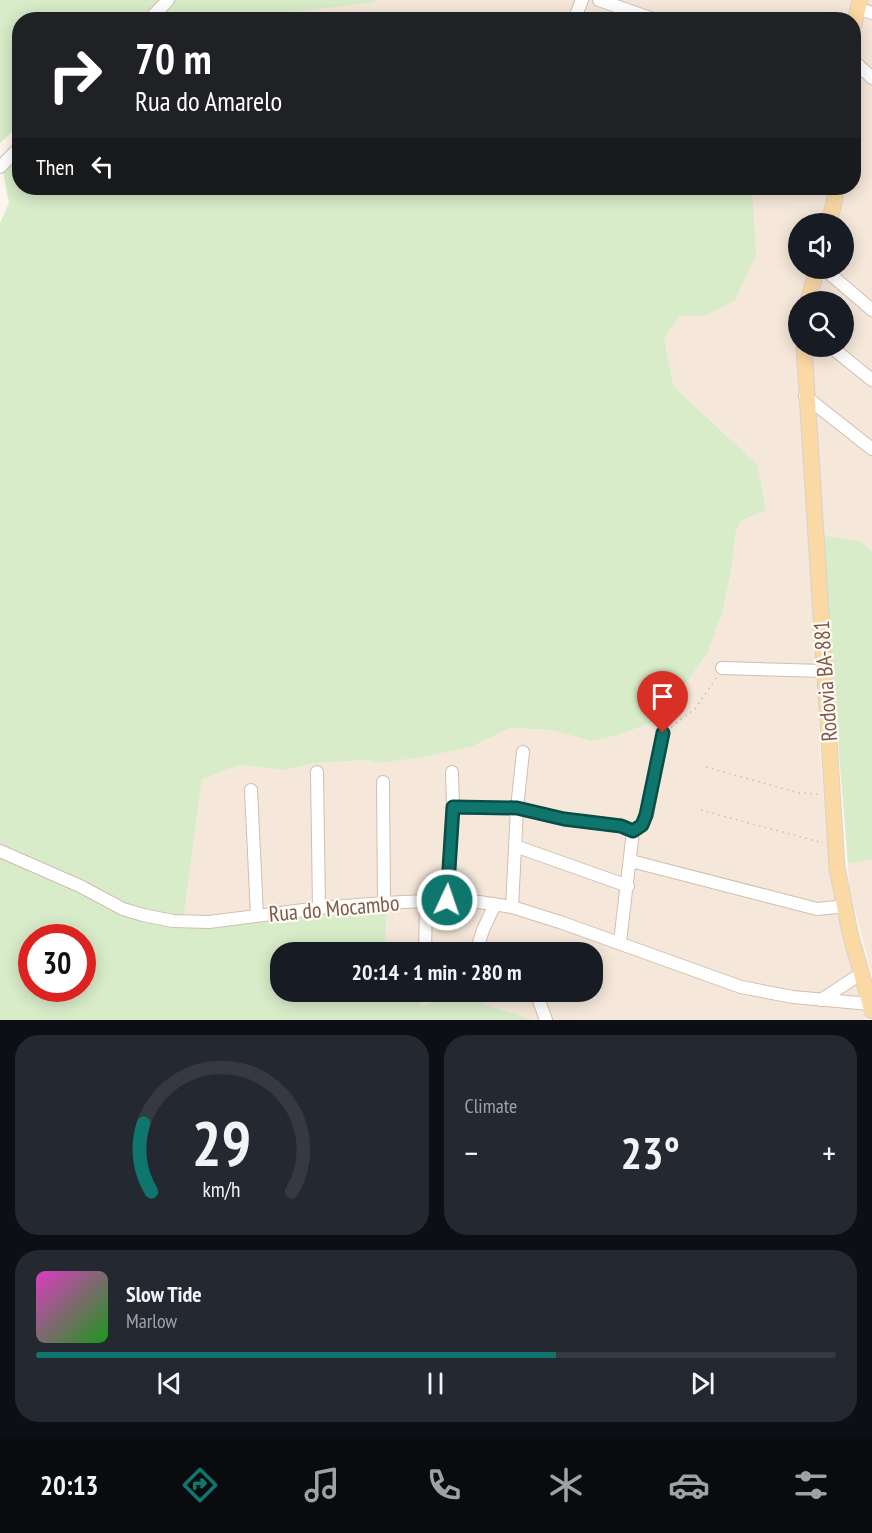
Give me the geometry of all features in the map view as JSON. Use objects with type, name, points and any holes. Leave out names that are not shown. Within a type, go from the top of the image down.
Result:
[{"type":"main road","points":[[831,213],[835,195]]},
{"type":"main road","name":"Rodovia BA-881","points":[[804,357],[836,847],[844,902],[871,1007]]},
{"type":"street","points":[[157,12],[168,0]]},
{"type":"street","points":[[599,0],[633,12]]},
{"type":"street","points":[[861,68],[872,78]]},
{"type":"street","points":[[0,167],[12,155]]},
{"type":"street","points":[[836,279],[872,310]]},
{"type":"street","points":[[844,357],[872,380]]},
{"type":"street","points":[[805,396],[872,450]]},
{"type":"street","points":[[722,668],[824,671]]},
{"type":"street","points":[[633,831],[642,825],[646,815],[663,733]]},
{"type":"street","points":[[512,907],[517,808],[523,752]]},
{"type":"street","points":[[317,772],[319,908]]},
{"type":"street","points":[[447,900],[453,807],[452,772]]},
{"type":"street","points":[[383,782],[384,903]]},
{"type":"street","points":[[251,790],[257,915]]},
{"type":"street","points":[[453,807],[517,808],[564,819],[621,826],[633,831]]},
{"type":"street","points":[[620,942],[633,831]]},
{"type":"street","points":[[515,846],[628,886]]},
{"type":"street","name":"Rua do Mocambo","points":[[0,851],[81,886],[123,909],[152,917],[193,923],[384,903],[447,900],[495,904],[512,907],[620,942],[741,987],[871,1007]]},
{"type":"street","points":[[631,861],[817,909],[837,907],[844,902]]},
{"type":"street","points":[[425,942],[426,901]]},
{"type":"street","points":[[479,942],[495,904]]},
{"type":"street","points":[[821,1000],[862,973]]},
{"type":"street","points":[[540,1002],[546,1020]]},
{"type":"path","points":[[663,733],[695,709],[722,668]]},
{"type":"path","points":[[706,767],[799,793],[832,795]]},
{"type":"path","points":[[701,810],[836,847]]},
{"type":"shaded area","points":[[377,0],[872,0],[872,551],[862,542],[810,534],[820,748],[829,869],[867,1020],[535,1020],[482,1002],[603,1002],[603,942],[385,942],[387,909],[182,929],[202,779],[240,765],[285,770],[315,763],[368,760],[380,763],[424,757],[471,747],[510,728],[551,730],[591,741],[615,736],[651,723],[684,686],[708,652],[722,613],[731,572],[736,531],[757,464],[674,387],[664,339],[679,316],[705,316],[750,195],[861,195],[861,12],[292,12],[373,3]]},
{"type":"shaded area","points":[[872,859],[872,976],[849,887],[848,864]]},
{"type":"shaded area","points":[[420,1002],[431,1002],[420,1007]]},
{"type":"green space","points":[[0,0],[377,0],[373,3],[292,12],[12,12],[12,132],[0,143]]},
{"type":"green space","points":[[12,156],[12,195],[752,195],[756,255],[735,300],[705,316],[679,316],[664,339],[674,387],[757,464],[766,510],[740,521],[736,531],[731,572],[722,613],[708,652],[684,686],[651,723],[615,736],[591,741],[551,730],[510,728],[471,747],[424,757],[380,763],[368,760],[315,763],[285,770],[240,765],[202,779],[182,929],[387,908],[385,942],[270,942],[270,1002],[420,1002],[421,1007],[432,1002],[482,1002],[535,1020],[0,1020],[0,223],[9,203],[2,166]]},
{"type":"green space","points":[[821,535],[862,542],[872,551],[872,859],[848,864]]},
{"type":"route","points":[[447,900],[453,807],[517,808],[564,819],[621,826],[633,831],[638,829],[645,820],[663,733]]}]
